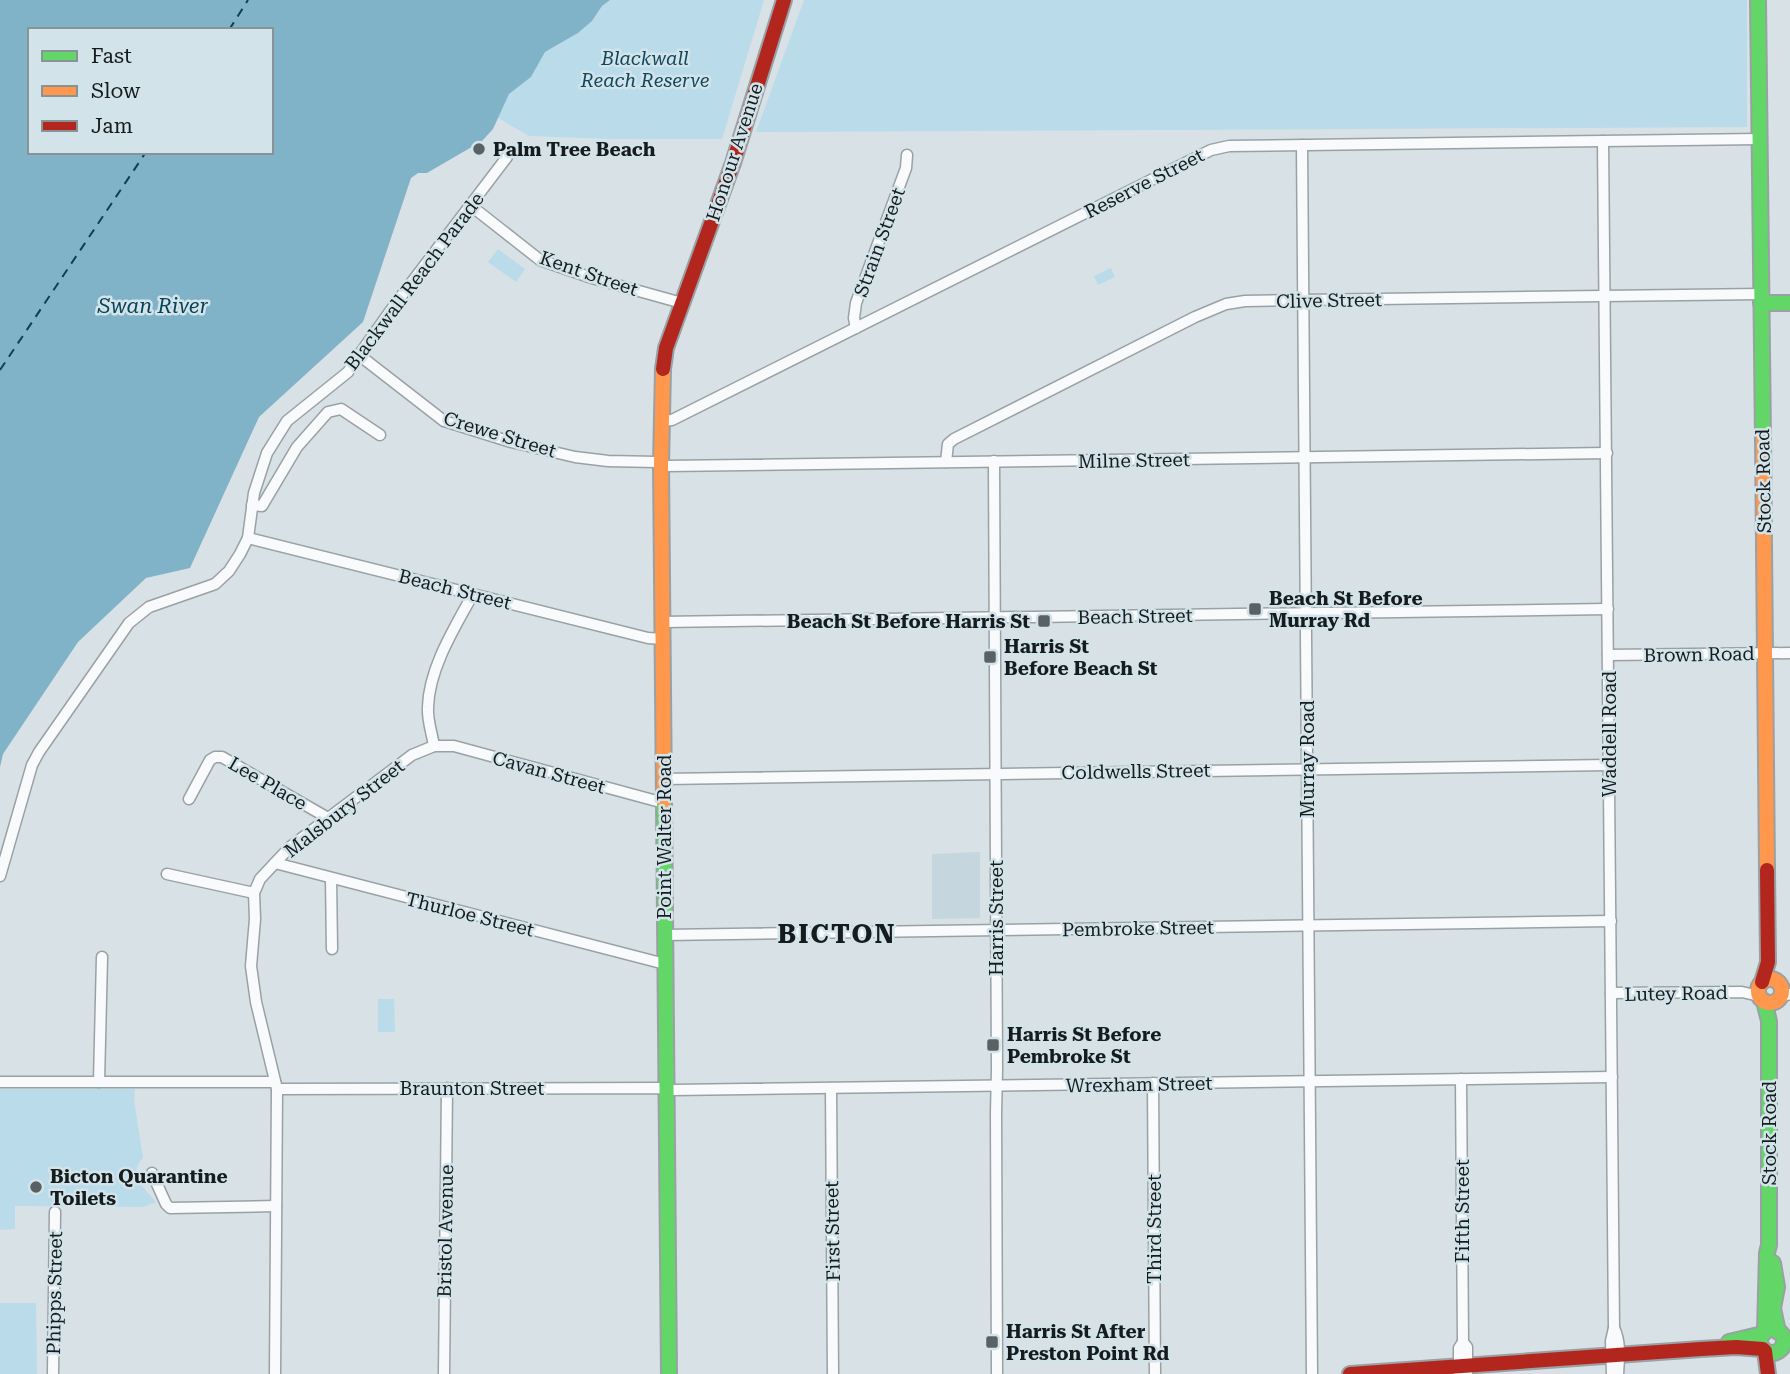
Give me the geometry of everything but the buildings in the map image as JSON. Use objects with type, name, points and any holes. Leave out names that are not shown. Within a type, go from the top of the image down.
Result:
[{"type":"street","name":"Honour Avenue","points":[[682,303],[733,163],[784,0]]},
{"type":"street","name":"Stock Road","points":[[1758,0],[1768,962],[1774,991],[1769,1021],[1769,1245],[1777,1287],[1773,1308],[1776,1374]]},
{"type":"street","name":"Reserve Street","points":[[661,421],[672,420],[1210,150],[1230,146],[1759,138]]},
{"type":"street","name":"Waddell Road","points":[[1604,141],[1614,1328],[1611,1336],[1618,1374]]},
{"type":"street","name":"Murray Road","points":[[1302,145],[1312,1374]]},
{"type":"street","name":"Strain Street","points":[[856,328],[856,303],[905,168],[907,155]]},
{"type":"street","name":"Blackwall Reach Parade","points":[[0,876],[39,752],[129,623],[149,607],[215,584],[229,571],[248,538],[254,493],[267,453],[287,421],[348,372],[507,157]]},
{"type":"street","name":"Kent Street","points":[[470,205],[540,260],[592,278],[682,303]]},
{"type":"street","name":"Clive Street","points":[[946,462],[948,444],[954,439],[1211,309],[1226,304],[1245,301],[1605,297],[1761,298],[1790,303]]},
{"type":"street","name":"Point Walter Road","points":[[668,1374],[661,421],[663,364],[682,303]]},
{"type":"street","name":"Crewe Street","points":[[359,355],[444,421],[512,442],[575,457],[661,464]]},
{"type":"street","points":[[252,505],[262,506],[297,447],[328,412],[341,409],[380,435]]},
{"type":"street","name":"Milne Street","points":[[661,464],[1607,453]]},
{"type":"street","name":"Harris Street","points":[[994,461],[997,1374]]},
{"type":"street","name":"Beach Street","points":[[248,538],[663,639]]},
{"type":"street","points":[[434,746],[428,709],[430,692],[443,648],[473,594]]},
{"type":"street","name":"Beach Street","points":[[662,622],[1608,609]]},
{"type":"street","name":"Brown Road","points":[[1608,655],[1790,653]]},
{"type":"street","name":"Cavan Street","points":[[434,746],[454,746],[664,803]]},
{"type":"street","name":"Malsbury Street","points":[[254,893],[260,879],[290,847],[412,755],[434,746]]},
{"type":"street","name":"Lee Place","points":[[189,799],[209,760],[222,757],[328,818]]},
{"type":"street","name":"Coldwells Street","points":[[664,779],[1609,765]]},
{"type":"street","name":"Thurloe Street","points":[[275,863],[665,964]]},
{"type":"street","points":[[167,874],[254,893],[251,966],[256,1002],[276,1085],[275,1374]]},
{"type":"street","points":[[331,878],[332,949]]},
{"type":"street","name":"Pembroke Street","points":[[665,935],[1611,921]]},
{"type":"street","points":[[99,1082],[102,957]]},
{"type":"street","name":"Lutey Road","points":[[1611,993],[1774,991]]},
{"type":"street","name":"Wrexham Street","points":[[667,1089],[1612,1077]]},
{"type":"street","name":"Fifth Street","points":[[1461,1079],[1463,1342],[1459,1348],[1463,1370]]},
{"type":"street","name":"Braunton Street","points":[[0,1082],[667,1089]]},
{"type":"street","name":"Third Street","points":[[1153,1083],[1155,1374]]},
{"type":"street","name":"Bristol Avenue","points":[[444,1374],[447,1088]]},
{"type":"street","name":"First Street","points":[[831,1088],[833,1374]]},
{"type":"street","points":[[152,1173],[170,1208],[276,1206]]},
{"type":"street","name":"Phipps Street","points":[[53,1374],[55,1212]]},
{"type":"street","name":"Stock Road","points":[[1768,1374],[1776,1341]]},
{"type":"street","points":[[1350,1374],[1463,1370],[1579,1354],[1737,1348],[1776,1341]]},
{"type":"street","name":"Waddell Road","points":[[1612,1374],[1615,1353]]},
{"type":"shaded area","points":[[980,852],[980,918],[932,919],[932,854]]},
{"type":"green space","name":"Blackwall Reach Reserve","points":[[610,0],[764,0],[722,139],[529,136],[498,118],[509,94],[531,77],[545,52],[578,33]]},
{"type":"green space","points":[[804,0],[1747,0],[1747,127],[756,132]]},
{"type":"green space","points":[[498,249],[525,269],[516,282],[488,262]]},
{"type":"green space","points":[[1111,268],[1115,277],[1098,285],[1094,276]]},
{"type":"green space","points":[[378,999],[394,999],[395,1032],[378,1032]]},
{"type":"green space","points":[[0,1089],[135,1089],[134,1100],[143,1158],[136,1170],[137,1176],[156,1202],[143,1207],[15,1206],[15,1229],[0,1230]]},
{"type":"green space","points":[[0,1303],[36,1303],[37,1374],[0,1374]]},
{"type":"water","name":"Swan River","points":[[0,0],[610,0],[578,33],[545,52],[531,77],[509,94],[493,129],[482,141],[427,173],[418,173],[411,178],[363,322],[259,417],[190,568],[146,578],[78,642],[3,754],[0,767]]},
{"type":"ferry route","points":[[230,28],[248,0]]},
{"type":"ferry route","points":[[0,370],[145,154]]},
{"type":"traffic: fast","points":[[1758,0],[1763,438]]},
{"type":"traffic: fast","points":[[1761,303],[1790,303]]},
{"type":"traffic: fast","points":[[664,801],[669,1374]]},
{"type":"traffic: fast","points":[[1764,1001],[1769,1021],[1769,1245],[1765,1332]]},
{"type":"traffic: fast","points":[[1773,1263],[1777,1287],[1773,1308],[1778,1332]]},
{"type":"traffic: fast","points":[[1772,1329],[1780,1333],[1784,1341],[1780,1349],[1772,1353],[1764,1349],[1760,1341],[1764,1333],[1772,1329]]},
{"type":"traffic: fast","points":[[1729,1342],[1763,1334]]},
{"type":"traffic: slow","points":[[663,369],[661,464],[664,801]]},
{"type":"traffic: slow","points":[[1763,438],[1767,870]]},
{"type":"traffic: slow","points":[[1770,979],[1781,986],[1782,991],[1775,1002],[1770,1003],[1759,996],[1758,991],[1765,980],[1770,979]]},
{"type":"traffic: jam","points":[[663,369],[666,348],[733,163],[784,0]]},
{"type":"traffic: jam","points":[[1762,982],[1768,962],[1767,870]]},
{"type":"traffic: jam","points":[[1350,1374],[1701,1349],[1763,1349]]},
{"type":"traffic: jam","points":[[1765,1351],[1768,1374]]},
{"type":"place","name":"Palm Tree Beach","points":[[479,149]]},
{"type":"place","name":"Beach St Before Murray Rd","points":[[1255,609]]},
{"type":"place","name":"Beach St Before Harris St","points":[[1044,621]]},
{"type":"place","name":"Harris St Before Beach St","points":[[990,657]]},
{"type":"place","name":"Harris St Before Pembroke St","points":[[993,1045]]},
{"type":"place","name":"Bicton Quarantine Toilets","points":[[36,1187]]},
{"type":"place","name":"Harris St After Preston Point Rd","points":[[992,1342]]},
{"type":"district","name":"BICTON","points":[[837,934]]}]
